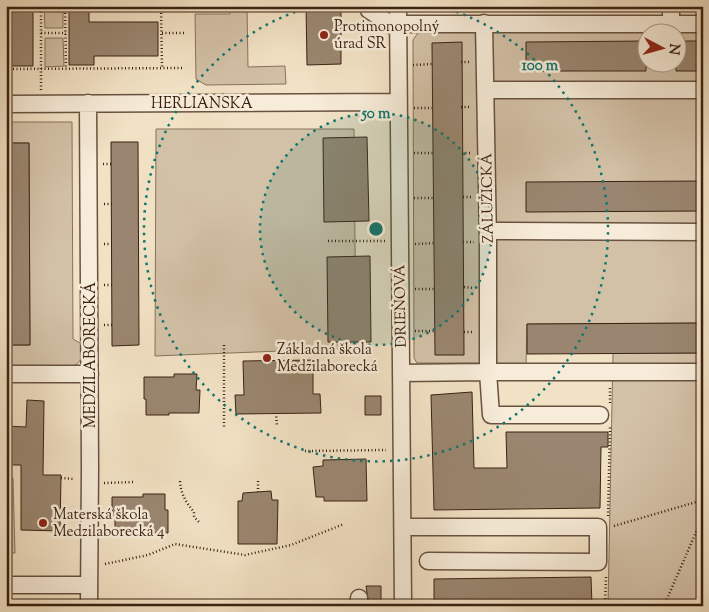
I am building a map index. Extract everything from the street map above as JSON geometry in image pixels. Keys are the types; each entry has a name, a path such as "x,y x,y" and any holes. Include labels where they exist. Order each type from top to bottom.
{"street":[{"path":"369,6 369,10 373,13 398,27 484,23 636,25"},
{"name":"DRIEŇOVÁ","path":"398,6 405,105 401,373 403,606"},
{"path":"671,6 671,22"},
{"name":"ZÁLUŽICKÁ","path":"484,23 488,231 488,372 491,415 606,414"},
{"path":"686,25 703,24"},
{"path":"486,90 703,90"},
{"name":"MEDZILABORECKÁ","path":"88,103 90,374 85,481 89,606"},
{"name":"HERLIANSKA","path":"6,104 405,105"},
{"path":"488,231 703,232"},
{"path":"401,373 701,372"},
{"path":"6,374 90,374"},
{"path":"403,527 598,527 598,562 428,561"},
{"path":"6,585 88,585"}],"path":[{"path":"41,6 41,104"},
{"path":"65,6 66,69"},
{"path":"161,6 162,68"},
{"path":"41,33 66,33"},
{"path":"162,33 184,33"},
{"path":"412,58 412,65 432,64"},
{"path":"6,69 184,68"},
{"path":"405,105 432,108"},
{"path":"412,144 412,153 433,153"},
{"path":"413,189 413,205"},
{"path":"413,198 434,198"},
{"path":"328,241 386,241"},
{"path":"413,244 434,244"},
{"path":"413,297 413,289 434,289"},
{"path":"414,337 414,331 435,331"},
{"path":"224,345 224,427"},
{"path":"608,519 606,414 610,372"},
{"path":"701,372 703,427"},
{"path":"276,413 277,426"},
{"path":"305,451 388,450"},
{"path":"61,478 85,481 134,482"},
{"path":"180,481 181,491 187,504 200,523"},
{"path":"258,481 258,492"},
{"path":"607,528 703,500"},
{"path":"664,606 703,516"},
{"path":"89,568 148,555 175,544 245,555 291,544 344,524"}],"shaded area":[{"path":"44,6 63,6 63,28 45,28"},
{"path":"231,6 247,6 248,67 285,66 286,84 206,85 196,79 195,14 230,14"},
{"path":"497,29 636,29 636,72 686,72 686,29 703,29 703,323 527,324 526,366 492,366 490,36"},
{"path":"420,30 484,30 485,363 417,363 414,358 413,40"},
{"path":"45,38 63,38 64,66 45,67"},
{"path":"6,122 72,122 73,339 85,346 80,361 61,370 6,369 6,345 30,345 29,143 6,143"},
{"path":"156,129 354,129 356,348 155,356"},
{"path":"613,353 703,353 703,593 696,606 608,606"},
{"path":"6,478 13,478 15,553 6,553"},
{"path":"363,602 363,606 82,606"}],"building":[{"path":"6,6 33,6 33,66 6,66"},
{"path":"69,6 89,6 89,22 158,22 158,56 94,56 94,65 69,65"},
{"name":"Protimonopolný úrad SR","path":"306,6 341,6 341,64 307,65"},
{"path":"636,41 636,71 526,71 526,42"},
{"path":"686,41 703,41 703,71 686,71"},
{"path":"462,42 464,355 435,355 432,43"},
{"path":"367,137 369,221 324,222 323,138"},
{"path":"111,142 138,142 139,345 112,346"},
{"path":"6,143 29,143 30,345 6,345"},
{"path":"703,181 703,211 526,212 526,182"},
{"path":"370,256 371,342 328,342 327,257"},
{"path":"703,323 703,353 527,354 527,324"},
{"path":"313,360 313,394 320,394 321,413 236,414 235,395 244,395 243,361"},
{"path":"174,374 197,374 196,390 200,390 199,413 146,415 144,377 174,377"},
{"path":"472,392 474,468 507,468 506,432 608,432 608,447 601,447 600,508 434,510 431,395"},
{"path":"365,396 381,396 381,415 365,415"},
{"path":"27,400 44,401 43,475 61,475 60,531 21,530 21,465 6,465 6,426 26,427"},
{"path":"366,459 367,501 324,501 324,497 316,497 313,467 323,466 323,460"},
{"path":"271,491 272,500 278,500 277,544 238,544 238,501 242,501 243,493"},
{"path":"143,494 165,494 165,510 168,510 168,533 137,533 137,536 115,536 115,519 112,519 112,497 143,497"},
{"path":"591,577 592,606 434,606 434,579"},
{"path":"366,586 381,586 381,606 369,606"}],"place":[{"name":"Protimonopolný úrad SR","path":"324,35"},
{"name":"Základná škola Medzilaborecká","path":"267,358"},
{"name":"Materská škola Medzilaborecká 4","path":"43,523"}]}
